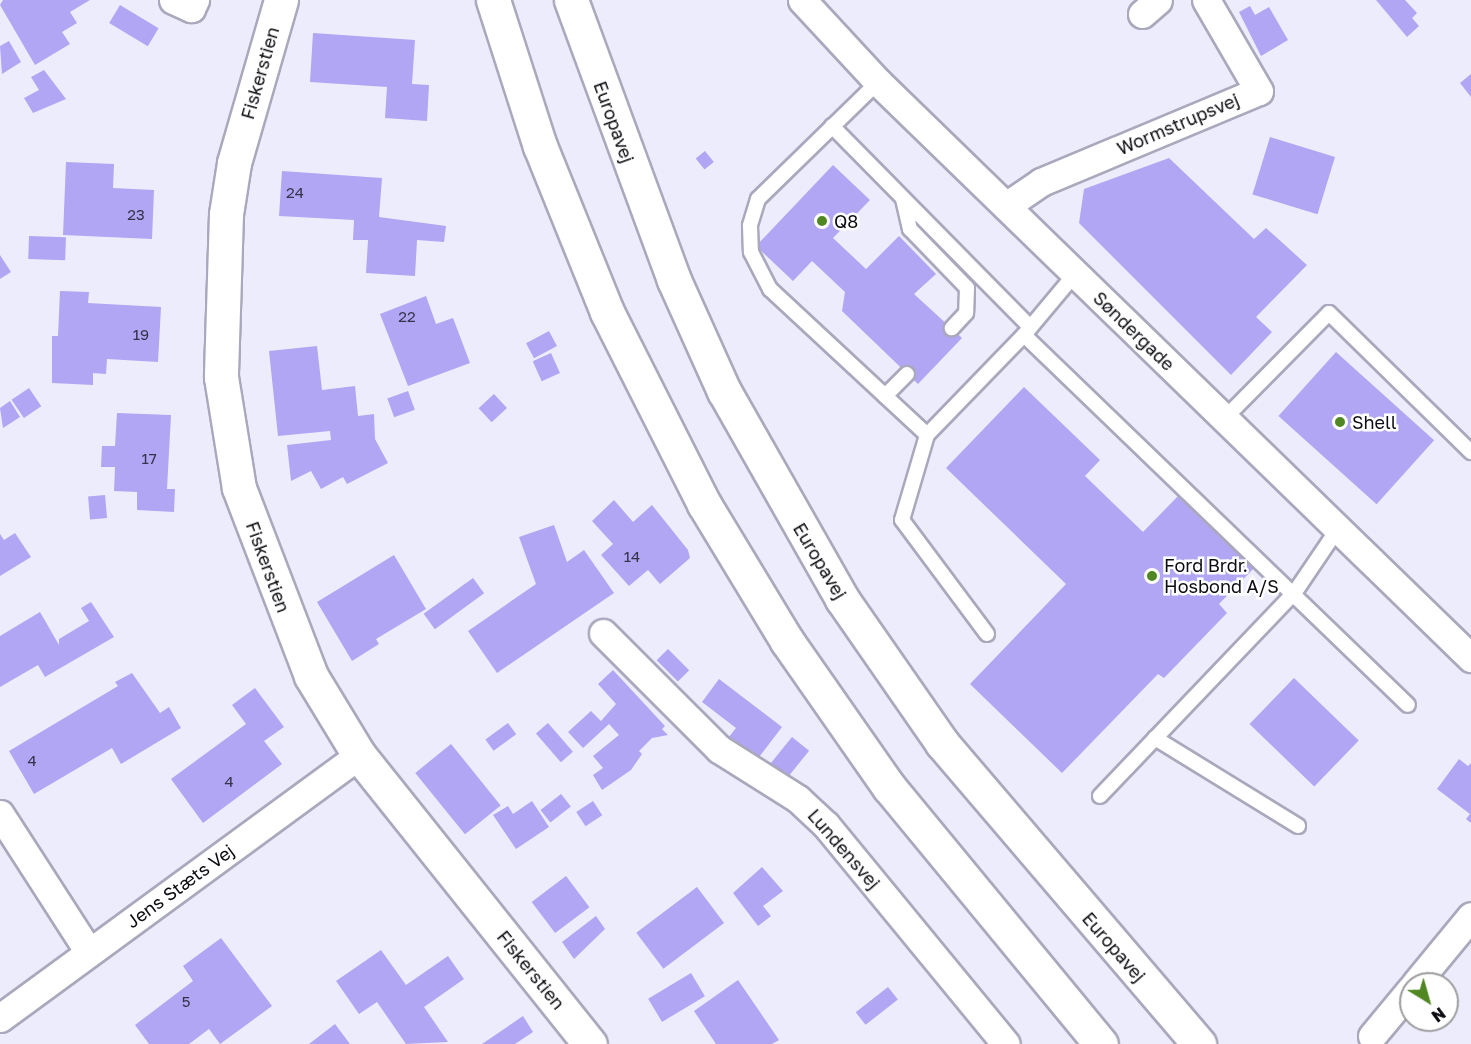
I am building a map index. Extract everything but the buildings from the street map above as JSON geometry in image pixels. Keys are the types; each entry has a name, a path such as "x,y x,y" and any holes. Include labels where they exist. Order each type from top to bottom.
{"main road":[{"name":"Fiskerstien","path":"280,0 232,173 222,269 221,377 239,488 279,601 311,676 359,755 590,1044"},
{"path":"493,0 540,146 608,312 704,504 788,641 890,787 1101,1044"},
{"name":"Europavej","path":"571,0 674,279 724,391 836,589 942,743 1199,1044"}],"street":[{"path":"173,0 191,8 195,0"},
{"name":"Søndergade","path":"802,0 878,82 1471,658"},
{"name":"Wormstrupsvej","path":"1006,206 1041,182 1258,91 1206,0"},
{"name":"Lundensvej","path":"603,633 719,749 798,799 826,825 1006,1044"},
{"name":"Jens Stæts Vej","path":"0,1018 359,755"},
{"path":"0,814 89,952"},
{"path":"1425,972 1471,916"},
{"path":"1372,1036 1399,1003"}],"lane":[{"path":"878,82 758,199 750,226 751,252 770,289 927,435"},
{"path":"832,126 1027,331 1408,705"},
{"path":"903,199 910,230 967,288 966,313 952,328"},
{"path":"987,634 902,520 927,435 1027,331 1075,274"},
{"path":"1224,419 1329,313 1471,452"},
{"path":"885,396 907,374"},
{"path":"1100,796 1295,592 1337,530"},
{"path":"1155,738 1298,826"}],"place":[{"name":"Q8","path":"822,221"},
{"name":"Shell","path":"1340,422"},
{"name":"Ford Brdr. Hosbond A/S","path":"1152,576"}]}
